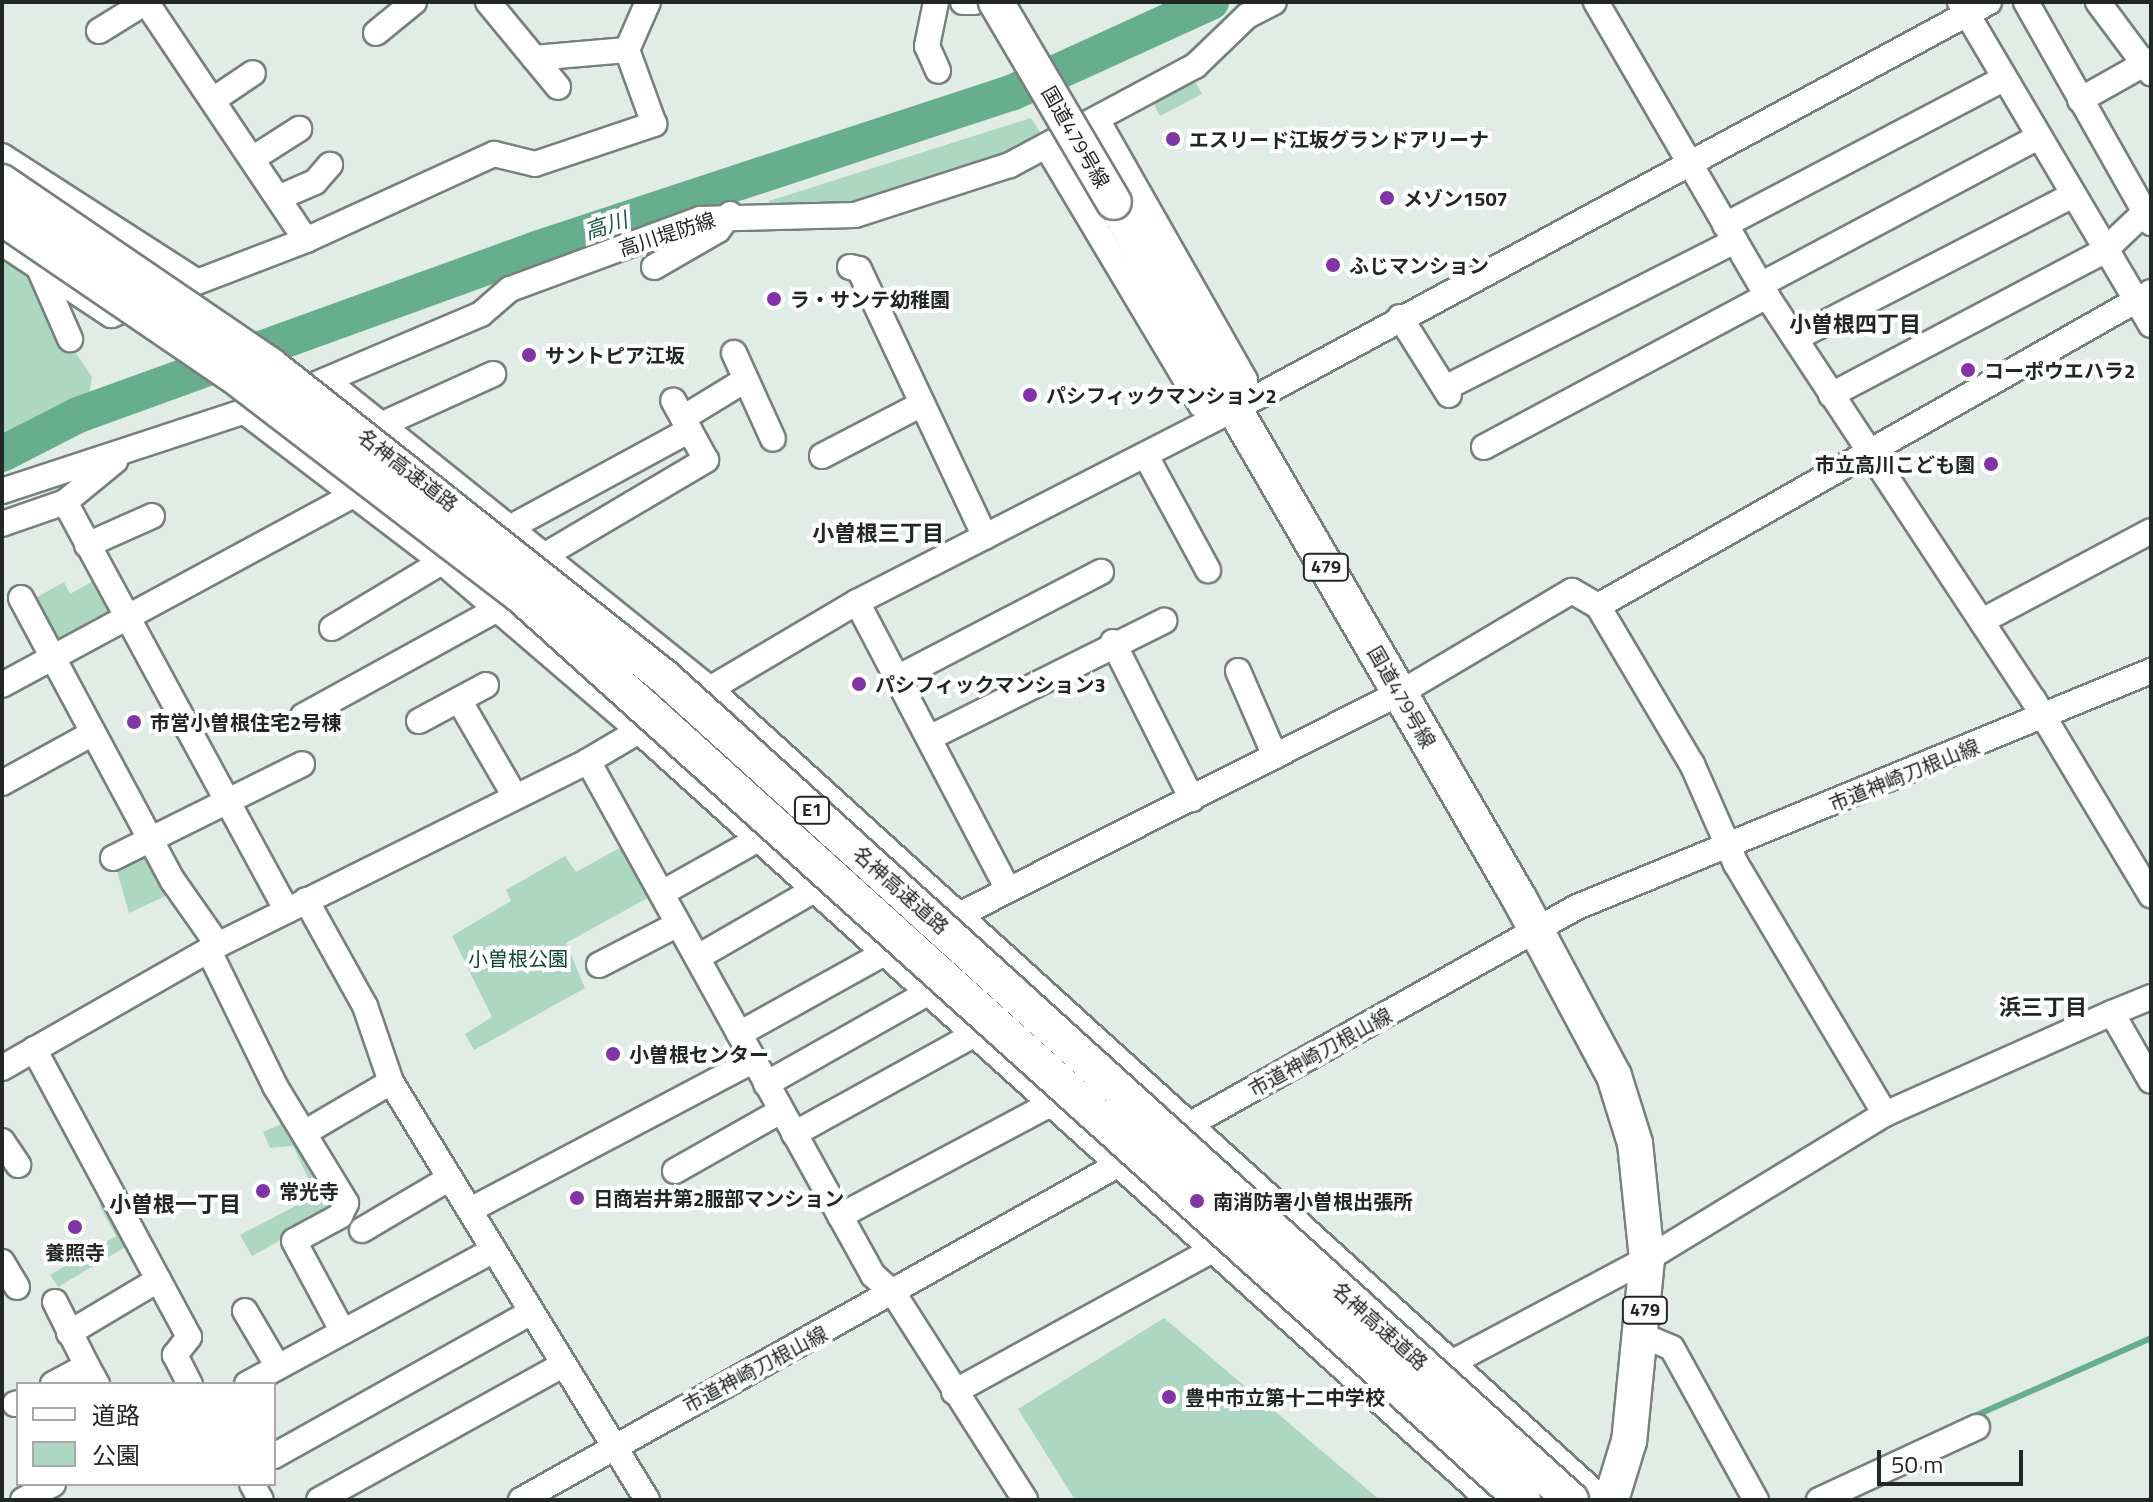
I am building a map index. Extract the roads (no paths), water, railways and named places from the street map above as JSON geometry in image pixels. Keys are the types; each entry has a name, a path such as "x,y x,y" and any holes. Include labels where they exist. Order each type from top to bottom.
{"highway":[{"name":"国道479号線","path":"996,2 1538,931 1623,1101 1641,1177 1647,1259 1644,1336 1629,1441 1611,1500"},
{"name":"名神高速道路","path":"2,182 283,375 640,656 1571,1500"},
{"name":"名神高速道路","path":"2,218 242,382 521,596 1523,1500"},
{"name":"国道479号線","path":"1629,1441 1636,1500"}],"street":[{"path":"99,31 146,2 306,240"},
{"path":"376,33 414,2"},
{"path":"488,2 558,87"},
{"path":"2,243 111,315 306,240 494,154 535,164 654,124 627,50 648,2"},
{"path":"936,2 927,46 938,71"},
{"path":"963,2 974,2"},
{"name":"高川堤防線","path":"2,491 148,441 245,412 327,381 481,314 510,289 730,214 855,215 1047,147 1099,123 1195,66 1247,16 1274,2"},
{"path":"5,1058 34,1049 296,905 588,761 640,732 708,687 857,602 1233,410 1689,162 1963,8 1989,2"},
{"path":"1831,395 2104,251 2148,217 2026,2"},
{"path":"2080,100 2149,65 2098,2"},
{"path":"1607,5 1689,162 1764,290 1831,395 1872,449 2045,718 2151,895"},
{"path":"1963,8 2104,251 2144,297 2151,325"},
{"path":"534,58 627,50"},
{"path":"213,100 253,73"},
{"path":"1400,317 1453,389 2003,79"},
{"path":"1099,123 1245,380 1233,410"},
{"path":"252,159 299,129"},
{"path":"1484,447 2037,138"},
{"path":"1047,147 1201,405 1233,410"},
{"path":"2,156 196,281"},
{"path":"278,198 315,182 330,165"},
{"path":"1796,338 2071,196"},
{"path":"654,267 718,230 730,214"},
{"path":"38,266 70,339"},
{"path":"850,267 859,269 985,537"},
{"path":"1598,606 2144,297"},
{"path":"734,353 742,382 773,439"},
{"path":"383,424 493,374"},
{"path":"327,381 513,526 708,687 958,916 1192,1123 1603,1500"},
{"path":"513,526 682,416 742,382"},
{"path":"822,456 922,404"},
{"path":"245,412 442,562 640,732 933,990 1118,1163 1489,1500"},
{"path":"547,554 706,460 682,416"},
{"path":"2,524 65,502 148,441"},
{"path":"1146,456 1208,570"},
{"path":"2,685 354,495"},
{"path":"65,502 224,797 365,1006 391,1082 647,1500"},
{"path":"87,545 152,516"},
{"path":"1982,621 2151,531"},
{"path":"332,628 442,562"},
{"path":"897,678 1101,572"},
{"path":"739,1034 887,951 1400,693 1572,591 1598,606 1692,764 1724,842 1885,1114"},
{"path":"21,598 150,838 214,948 304,1133 346,1203 340,1216 294,1241 343,1332"},
{"path":"857,602 1008,890"},
{"path":"303,716 498,609"},
{"path":"929,738 1113,642 1164,621"},
{"path":"1113,642 1192,799"},
{"path":"1238,671 1275,756"},
{"name":"市道神崎刀根山線","path":"521,1500 613,1445 894,1294 1118,1163 1538,931 1724,842 2045,718 2151,671"},
{"path":"419,721 486,685"},
{"path":"459,700 514,795"},
{"path":"2,783 93,733"},
{"path":"588,761 873,1275 894,1294 1025,1500"},
{"path":"113,858 224,797 242,797 302,764"},
{"path":"662,893 760,838"},
{"path":"698,957 816,889"},
{"path":"599,965 678,924"},
{"path":"766,1084 933,990"},
{"path":"1453,1362 1647,1259 1885,1114 2151,997"},
{"path":"2112,1013 2151,1081"},
{"path":"794,1134 977,1033"},
{"path":"34,1049 189,1337 175,1355 189,1382"},
{"path":"470,1210 753,1061"},
{"path":"304,1133 391,1082"},
{"path":"840,1216 1054,1102"},
{"path":"675,1171 781,1111"},
{"path":"2,1141 18,1165"},
{"path":"362,1230 450,1178"},
{"path":"954,1392 1214,1249"},
{"path":"251,1382 494,1250"},
{"path":"2,1262 17,1287"},
{"path":"69,1333 158,1280"},
{"path":"55,1302 92,1375 62,1382"},
{"path":"245,1311 278,1367"},
{"path":"276,1455 532,1312"},
{"path":"1644,1336 1672,1348 1756,1500"},
{"path":"319,1500 564,1364"},
{"path":"1819,1500 1977,1427"},
{"path":"23,1500 49,1486"}],"waterway":[{"name":"高川","path":"2,454 78,415 539,248 1011,93 1211,2"},
{"path":"1970,1418 2151,1338"}],"place":[{"name":"エスリード江坂グランドアリーナ","path":"1173,139"},
{"name":"メゾン1507","path":"1387,198"},
{"name":"ふじマンション","path":"1333,265"},
{"name":"ラ・サンテ幼稚園","path":"774,299"},
{"name":"サントピア江坂","path":"529,355"},
{"name":"コーポウエハラ2","path":"1968,370"},
{"name":"パシフィックマンション2","path":"1030,395"},
{"name":"市立高川こども園","path":"1991,464"},
{"name":"パシフィックマンション3","path":"859,684"},
{"name":"市営小曽根住宅2号棟","path":"134,722"},
{"name":"小曽根センター","path":"613,1054"},
{"name":"常光寺","path":"263,1191"},
{"name":"日商岩井第2服部マンション","path":"577,1198"},
{"name":"南消防署小曽根出張所","path":"1197,1201"},
{"name":"養照寺","path":"75,1227"},
{"name":"豊中市立第十二中学校","path":"1169,1397"}],"district":[{"name":"小曽根四丁目","path":"1855,325"},
{"name":"小曽根三丁目","path":"878,534"},
{"name":"浜三丁目","path":"2043,1008"},
{"name":"小曽根一丁目","path":"175,1205"}],"park label":[{"name":"小曽根公園","path":"518,958"}]}
